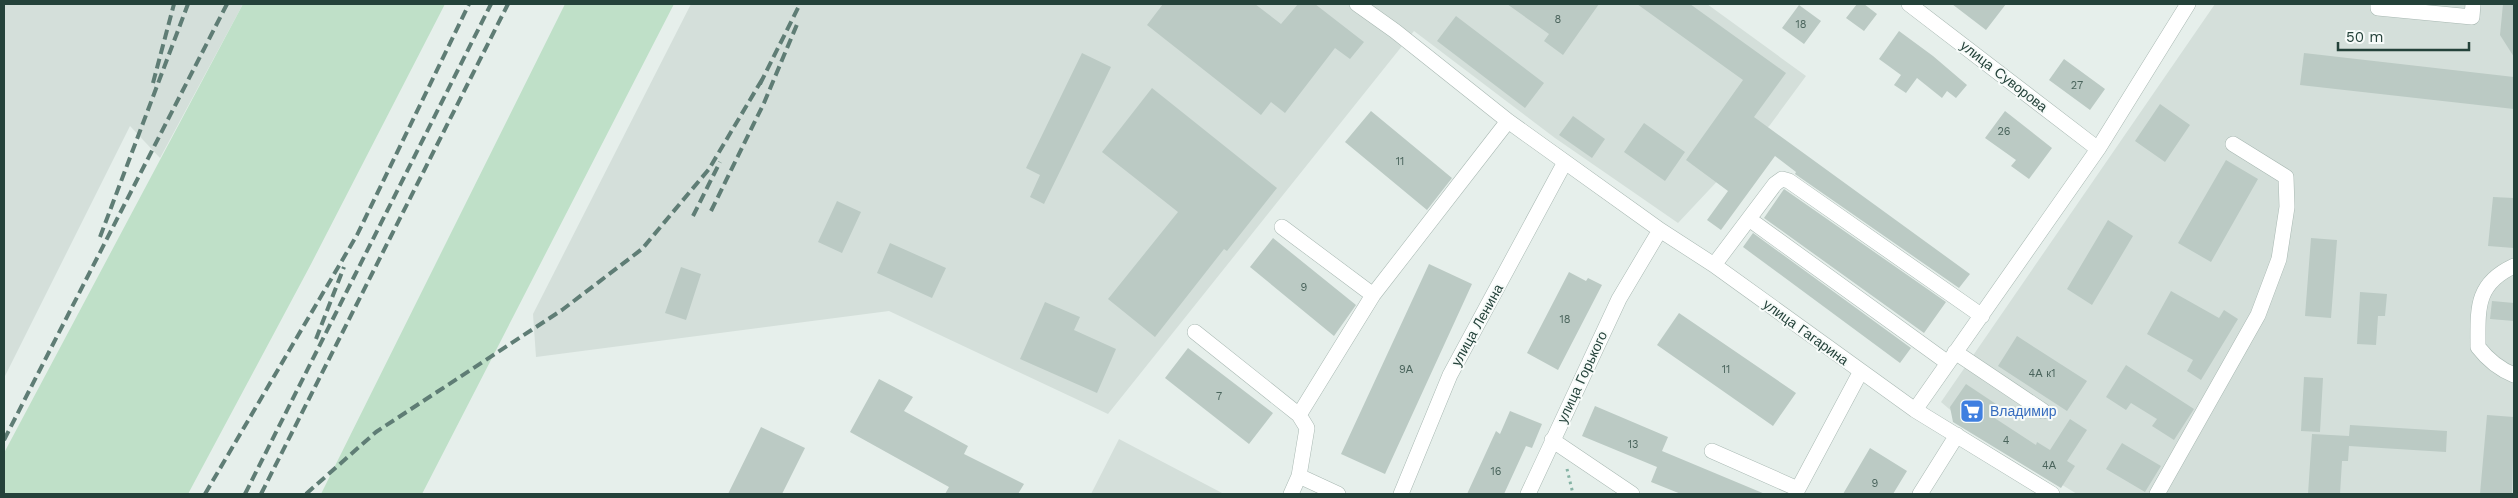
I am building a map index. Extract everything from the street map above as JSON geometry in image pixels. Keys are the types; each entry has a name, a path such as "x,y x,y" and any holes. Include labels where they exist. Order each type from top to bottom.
{"street":[{"name":"улица Гагарина","path":"1357,4 1395,31 1508,121 1660,230 1714,265 1915,410 2052,494"},
{"name":"улица Суворова","path":"1909,4 2098,149"},
{"path":"1915,410 2098,149 2188,4"},
{"path":"2378,4 2378,8 2472,17 2474,4"},
{"path":"1299,415 1373,295 1508,121"},
{"path":"2157,494 2258,315 2279,259 2287,207 2286,177 2233,144"},
{"name":"улица Ленина","path":"1401,494 1450,375 1565,162"},
{"path":"1714,265 1775,184 1782,179 1789,180 1982,316"},
{"path":"1749,219 1952,357 2043,411"},
{"path":"1282,227 1373,295"},
{"name":"улица Горького","path":"1632,494 1552,440 1619,299 1660,230"},
{"path":"2514,266 2497,275 2486,286 2480,298 2478,347 2501,370 2514,375"},
{"path":"1195,332 1299,415 1307,428 1299,476 1290,494"},
{"path":"1712,451 1798,490 1861,371"},
{"path":"1920,494 1956,435"},
{"path":"1528,494 1552,440"},
{"path":"1299,476 1338,494"}],"path":[{"path":"1573,494 1567,469 1575,455"}],"shaded area":[{"path":"4,4 243,4 160,158 130,126 4,378"},
{"path":"691,4 1707,4 1806,76 1770,125 1678,223 1555,138 1414,31 1108,414 889,311 536,357 533,314"},
{"path":"2215,4 2514,4 2514,494 2077,494 1976,432 1941,402"},
{"path":"1119,439 1224,494 1091,494"}],"green space":[{"path":"243,4 445,4 310,266 188,494 4,494 4,453"},
{"path":"565,4 674,4 422,494 321,494"}],"building":[{"path":"1163,4 1255,4 1281,24 1298,4 1315,4 1364,42 1350,59 1335,48 1285,113 1271,102 1261,115 1147,25"},
{"path":"1507,4 1599,4 1563,55 1544,41 1549,34"},
{"path":"1637,4 1690,4 1786,73 1754,117 1970,274 1959,288 1795,174 1796,172 1775,156 1721,230 1707,220 1728,191 1686,160 1743,80"},
{"path":"1857,4 1864,4 1877,14 1864,31 1846,18"},
{"path":"1952,4 2006,4 1986,30"},
{"path":"2503,4 2514,4 2514,57 2500,35"},
{"path":"1799,5 1821,21 1804,44 1782,28"},
{"path":"1456,16 1544,83 1525,108 1437,41"},
{"path":"1899,31 1933,56 1967,85 1956,98 1947,91 1942,98 1917,78 1906,93 1894,85 1901,75 1879,59"},
{"path":"1082,53 1111,67 1044,204 1030,197 1040,175 1026,168"},
{"path":"2304,53 2514,77 2514,109 2300,85"},
{"path":"2064,59 2105,89 2090,110 2049,80"},
{"path":"1152,88 1277,188 1227,251 1224,249 1155,337 1108,299 1178,212 1102,152"},
{"path":"2160,104 2190,125 2165,162 2135,141"},
{"path":"1371,111 1452,178 1427,210 1345,142"},
{"path":"2005,111 2052,148 2029,179 2011,166 2016,160 1985,138"},
{"path":"1573,116 1605,139 1592,158 1559,135"},
{"path":"1644,123 1685,152 1665,181 1624,152"},
{"path":"2226,160 2258,179 2211,262 2178,243"},
{"path":"1784,189 1946,302 1924,333 1764,218"},
{"path":"2493,197 2514,198 2514,248 2488,246"},
{"path":"837,201 861,212 842,253 818,242"},
{"path":"2108,220 2133,236 2092,305 2067,289"},
{"path":"1753,233 1911,348 1900,363 1743,247"},
{"path":"1273,238 1356,305 1334,336 1250,267"},
{"path":"2311,238 2337,240 2331,318 2305,316"},
{"path":"890,243 946,268 932,298 877,273"},
{"path":"1429,264 1472,284 1385,474 1341,454"},
{"path":"681,267 701,274 686,320 665,313"},
{"path":"1569,272 1586,281 1588,278 1602,285 1558,370 1527,353"},
{"path":"2171,291 2219,318 2224,310 2238,319 2201,380 2187,371 2193,360 2147,334"},
{"path":"2360,292 2387,294 2385,316 2378,316 2376,345 2357,344"},
{"path":"2492,301 2514,303 2514,321 2490,319"},
{"path":"1045,302 1080,317 1074,330 1116,349 1097,393 1020,359"},
{"path":"1679,313 1796,393 1773,426 1657,345"},
{"path":"2017,336 2087,381 2067,411 1998,366"},
{"path":"1188,348 1273,413 1249,444 1165,378"},
{"path":"2126,365 2194,409 2174,440 2152,426 2157,419 2131,403 2126,410 2106,397"},
{"path":"2304,377 2323,378 2320,432 2301,431"},
{"path":"879,379 913,397 904,411 968,446 964,454 1024,484 1018,494 945,494 949,487 850,432"},
{"path":"1966,384 1996,404 1990,415 2036,445 2037,442 2050,450 2070,419 2087,430 2067,461 2075,466 2061,488 1953,422 1950,407"},
{"path":"1595,406 1668,437 1662,451 1765,494 1681,494 1651,482 1657,467 1582,436"},
{"path":"1510,411 1542,424 1532,448 1526,446 1504,494 1467,494 1496,431 1500,434"},
{"path":"2487,415 2514,417 2512,494 2480,494"},
{"path":"2350,425 2447,431 2446,452 2349,446 2348,461 2342,461 2340,494 2308,494 2312,434 2349,436"},
{"path":"761,427 805,448 782,494 728,494"},
{"path":"2122,443 2161,466 2145,492 2106,469"},
{"path":"1870,448 1907,471 1893,494 1843,494"}],"railway":[{"path":"153,83 174,4"},
{"path":"100,237 188,4"},
{"path":"4,440 227,4"},
{"path":"205,494 357,235 469,4"},
{"path":"245,494 491,4"},
{"path":"261,494 508,4"},
{"path":"760,84 800,4"},
{"path":"711,211 764,103 798,22"},
{"path":"306,494 376,432 562,310 642,249 709,169 763,78"},
{"path":"693,216 720,162"},
{"path":"316,339 344,267"}],"place":[{"name":"Владимир","path":"1972,411"}]}
